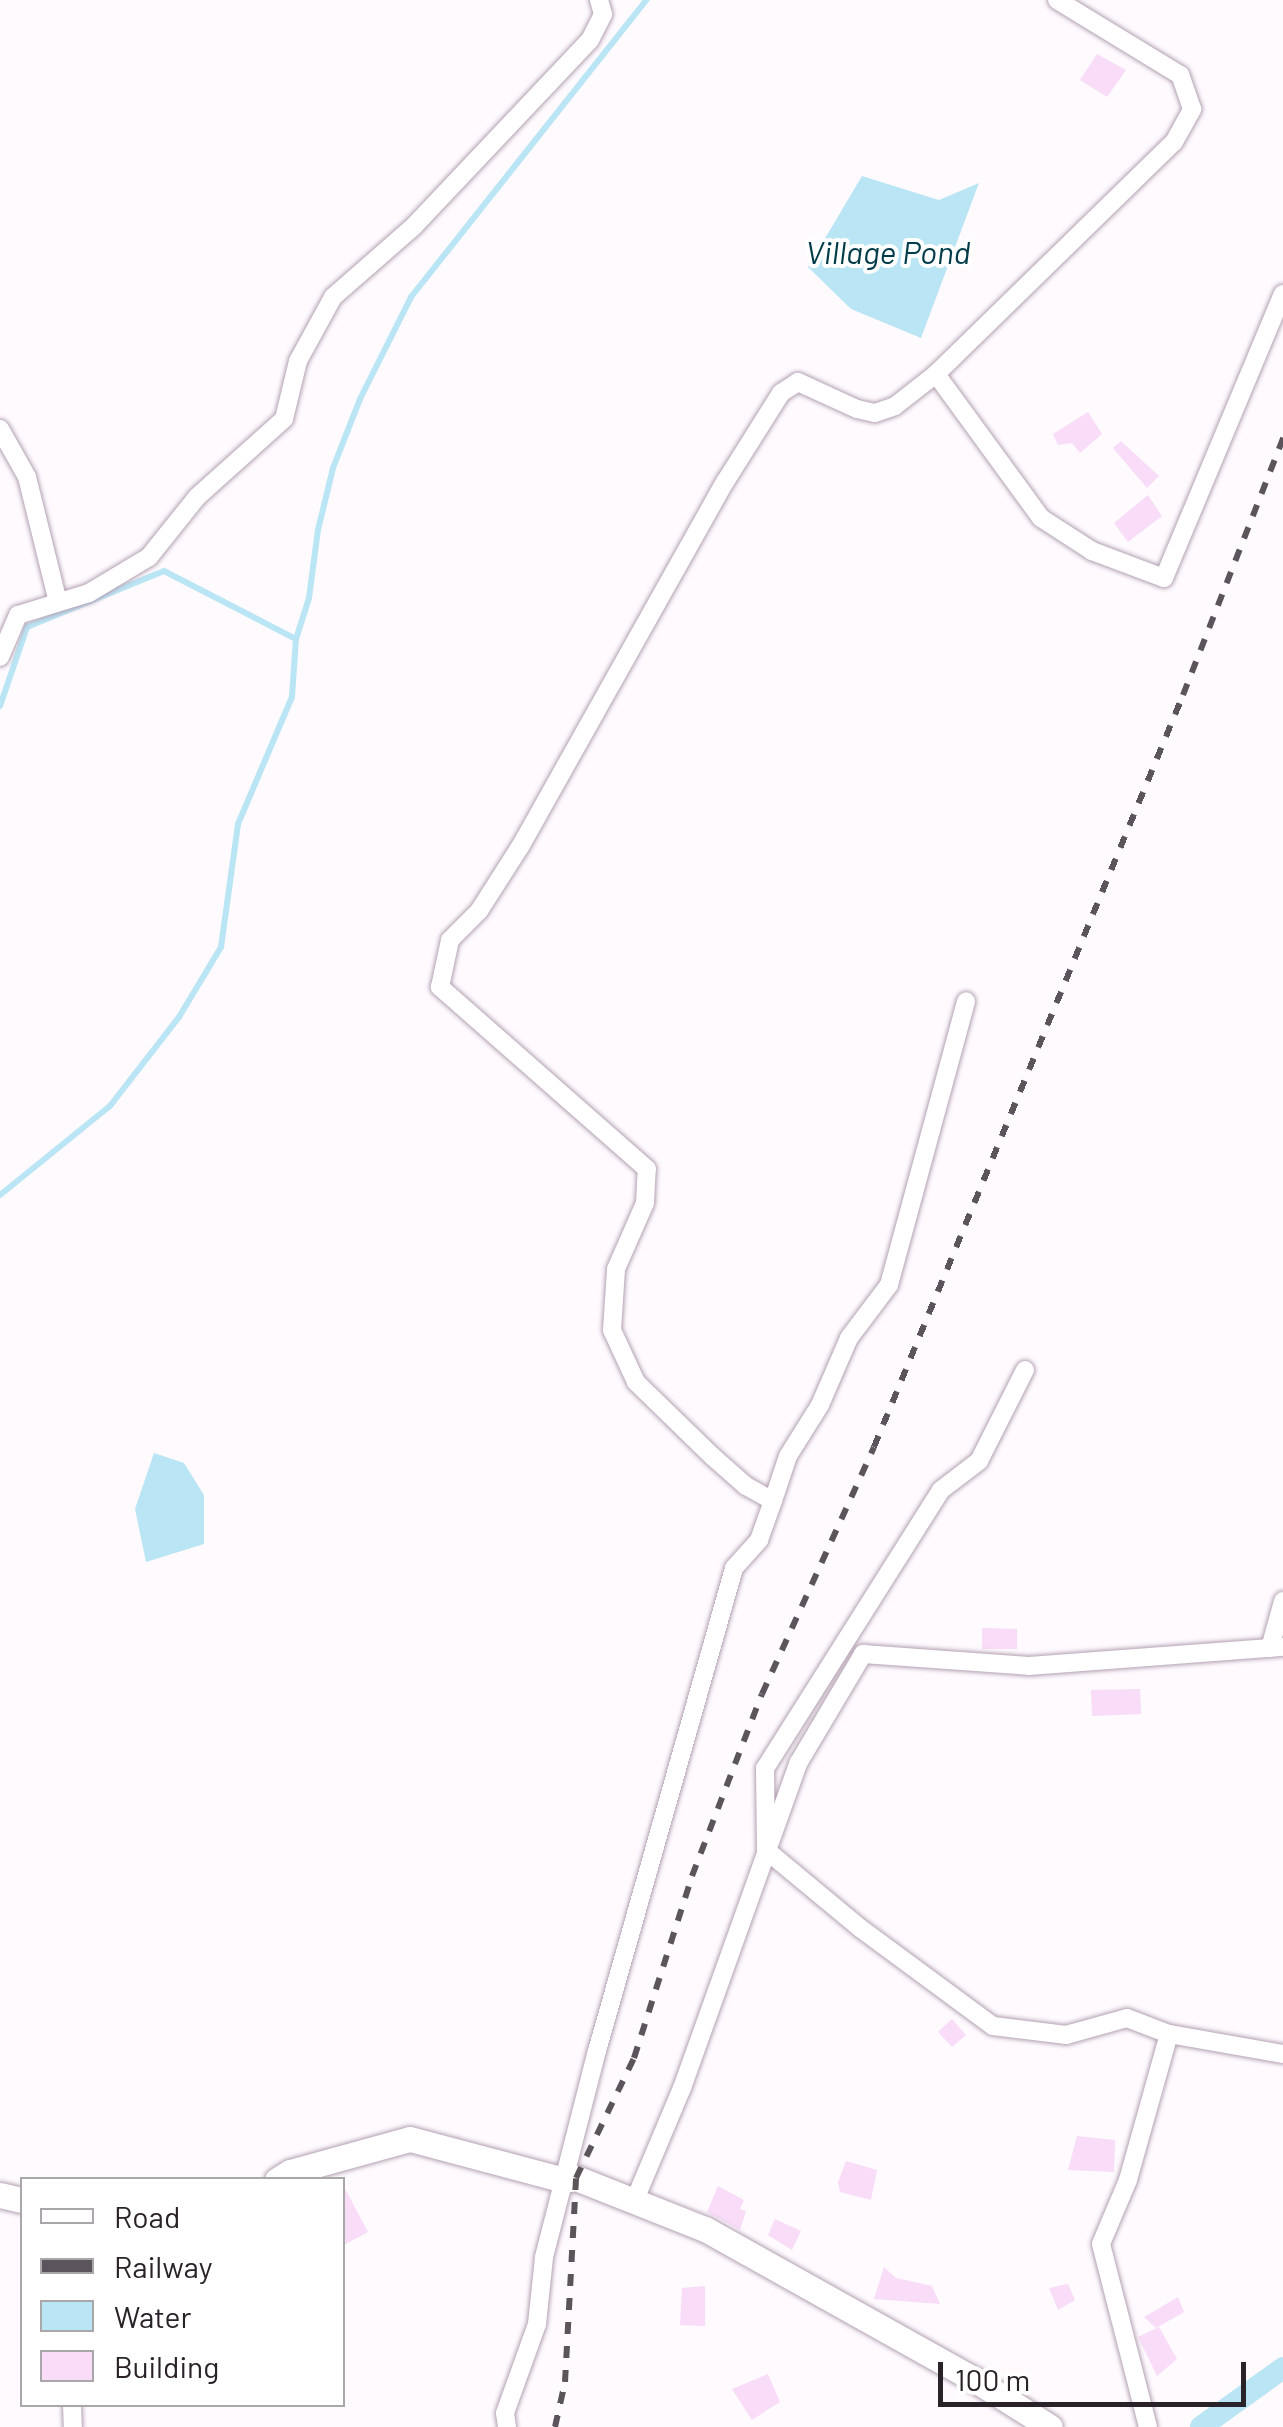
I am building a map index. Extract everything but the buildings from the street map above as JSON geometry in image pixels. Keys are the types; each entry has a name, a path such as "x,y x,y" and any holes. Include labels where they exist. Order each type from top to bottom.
{"main road":[{"path":"282,2177 410,2139 564,2180 576,2178 705,2228 1050,2427"}],"street":[{"path":"0,657 18,615 89,593 148,557 197,497 284,419 298,361 332,297 414,226 590,40 603,14 599,0"},
{"path":"773,1501 746,1486 661,1409 636,1382 612,1330 616,1269 645,1203 648,1169 440,987 450,940 479,911 520,848 725,482 781,393 798,382 875,413 895,406 936,374 1174,142 1192,108 1180,75 1057,0"},
{"path":"936,374 1041,518 1092,551 1164,578 1283,294"},
{"path":"0,428 27,477 58,602"},
{"path":"507,2427 505,2413 538,2324 544,2257 564,2180 734,1568 759,1540 788,1456 820,1405 848,1338 889,1285 966,1001"},
{"path":"1025,1370 979,1461 940,1490 765,1768 766,1850 860,1928 993,2026 1066,2035 1127,2018 1169,2034 1283,2054"},
{"path":"634,2202 682,2088 798,1762 863,1654 1030,1666 1276,1648 1283,1601"},
{"path":"1148,2427 1100,2244 1128,2180 1169,2034"}],"water":[{"name":"Village Pond","path":"862,176 939,200 979,183 921,338 851,309 808,267"},
{"path":"154,1453 184,1463 204,1495 204,1544 146,1562 135,1509"}],"waterway":[{"path":"0,1195 110,1106 179,1017 221,947 238,824 292,697 296,639 309,598 318,530 333,468 360,399 411,297 646,0"},
{"path":"0,706 27,627 164,571 296,639"},
{"path":"1201,2427 1283,2368"}],"railway":[{"path":"555,2427 565,2382 576,2178 634,2058 692,1876 762,1694 874,1447 1183,695 1283,438"}]}
